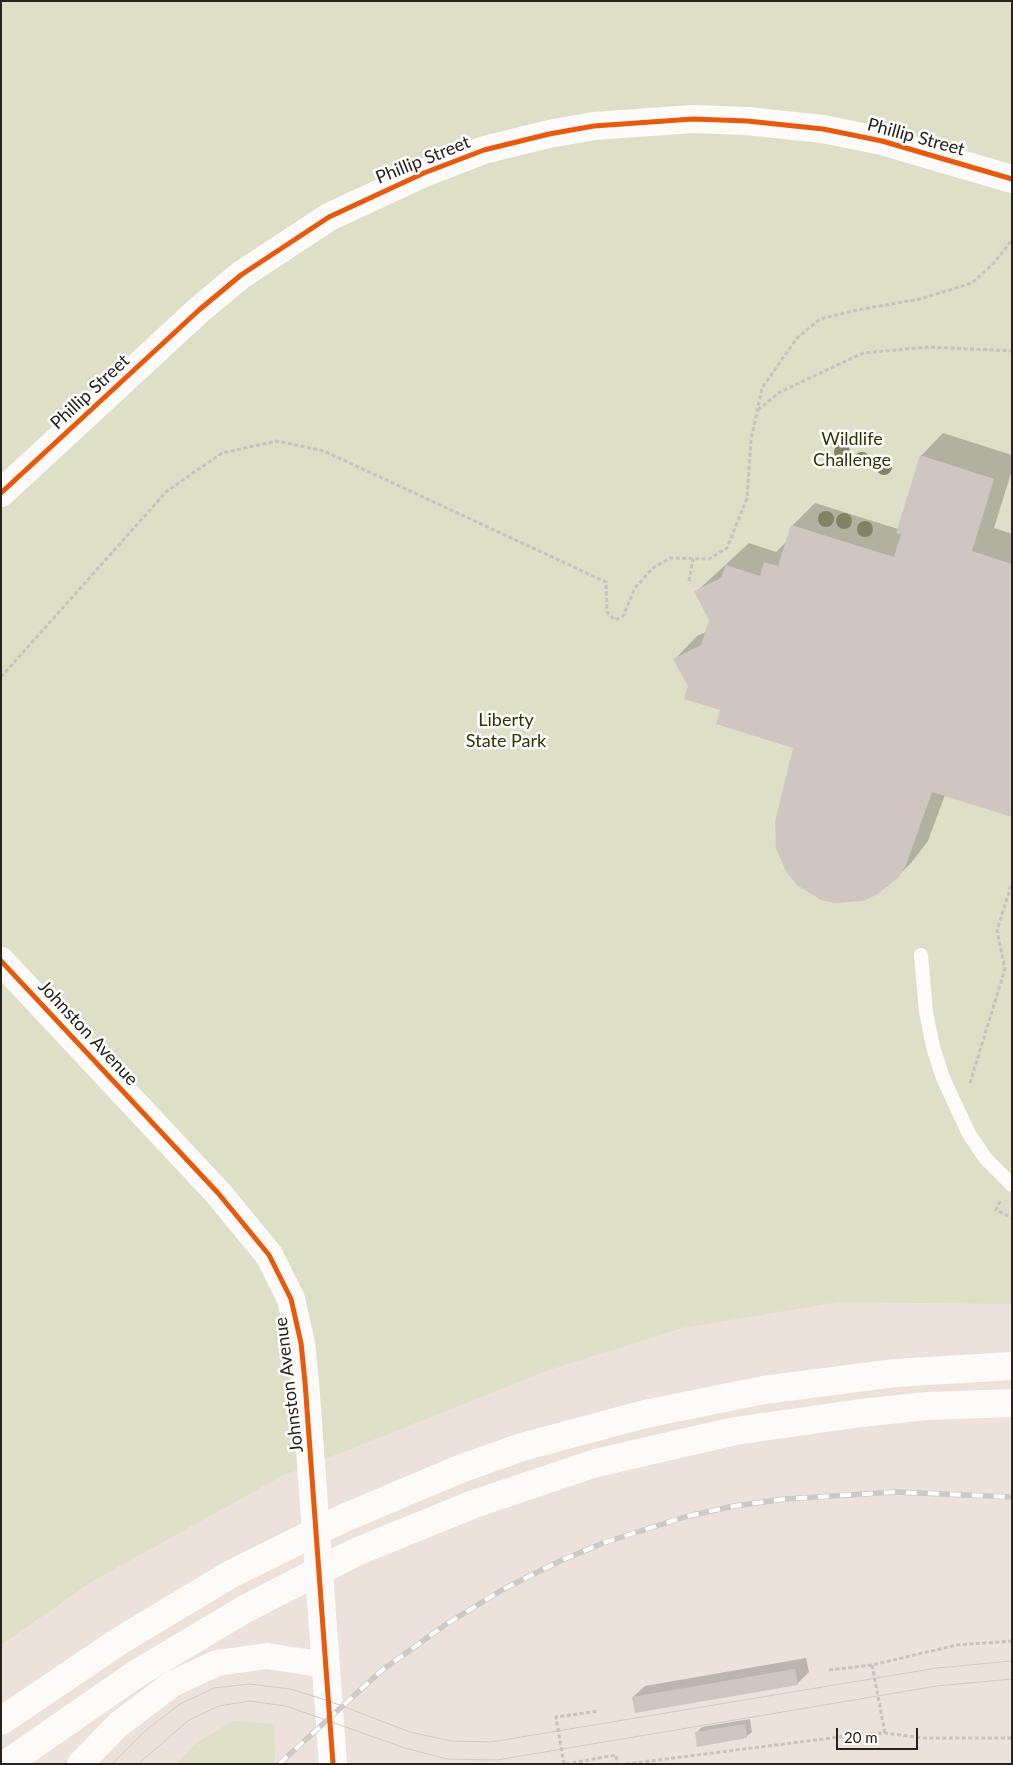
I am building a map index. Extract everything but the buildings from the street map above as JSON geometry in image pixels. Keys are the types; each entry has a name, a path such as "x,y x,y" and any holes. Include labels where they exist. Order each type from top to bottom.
{"main road":[{"name":"Phillip Street","path":"1,493 199,310 256,265 329,217 371,196 484,150 550,134 594,126 693,119 738,121 823,129 882,141 1012,178"},
{"name":"Johnston Avenue","path":"1,961 218,1193 269,1255 282,1277 291,1299 302,1353 333,1764"},
{"path":"1,1722 129,1635 262,1558 403,1492 522,1447 646,1414 764,1390 894,1373 1012,1366"},
{"path":"6,1764 136,1674 245,1609 356,1552 474,1504 596,1463 735,1432 861,1413 927,1406 1012,1403"}],"street":[{"path":"80,1764 120,1724 172,1684 217,1663 266,1656 326,1665"}],"lane":[{"path":"921,955 926,1012 933,1047 943,1078 969,1134 986,1159 1012,1185"}],"path":[{"path":"1,678 167,491 222,453 277,441 324,451 606,582 607,612 615,620 623,616 635,588 653,568 670,558 709,559 727,548 747,498 752,440 762,388 797,338 820,319 920,299 972,283 994,264 1012,240"},
{"path":"757,410 780,392 862,353 928,347 1012,351"},
{"path":"688,581 693,559"},
{"path":"969,1086 1005,969 997,930 1012,883"},
{"path":"1003,1196 996,1210 1012,1218"},
{"path":"828,1670 872,1665 957,1645 1012,1641"},
{"path":"872,1665 885,1733"},
{"path":"599,1711 556,1718 565,1764 616,1755 617,1764"},
{"path":"626,1764 847,1736 885,1733 923,1738 1012,1738"}],"green space":[{"name":"Liberty State Park","path":"1,1 1012,1 1012,1304 839,1302 682,1328 546,1371 280,1477 91,1582 1,1645"},
{"path":"233,1721 274,1724 275,1764 176,1764 197,1742"}],"tram line":[{"path":"112,1764 145,1731 180,1704 214,1688 250,1684 290,1689 329,1701 410,1732 451,1741 491,1742 937,1668 1012,1661"},
{"path":"138,1764 189,1720 219,1706 250,1701 286,1706 405,1748 447,1759 497,1760 937,1686 1012,1679"}],"railway":[{"path":"279,1764 381,1671 445,1625 502,1590 560,1561 603,1543 688,1516 734,1506 785,1499 896,1492 1012,1497"}],"cycle path":[{"path":"1,493 199,310 241,275 329,217 424,173 484,150 549,134 594,126 693,119 747,121 823,129 882,141 1012,179"},
{"path":"1,961 218,1193 269,1255 291,1299 301,1343 305,1382 333,1764"}],"park label":[{"name":"Wildlife Challenge","path":"852,449"}]}
